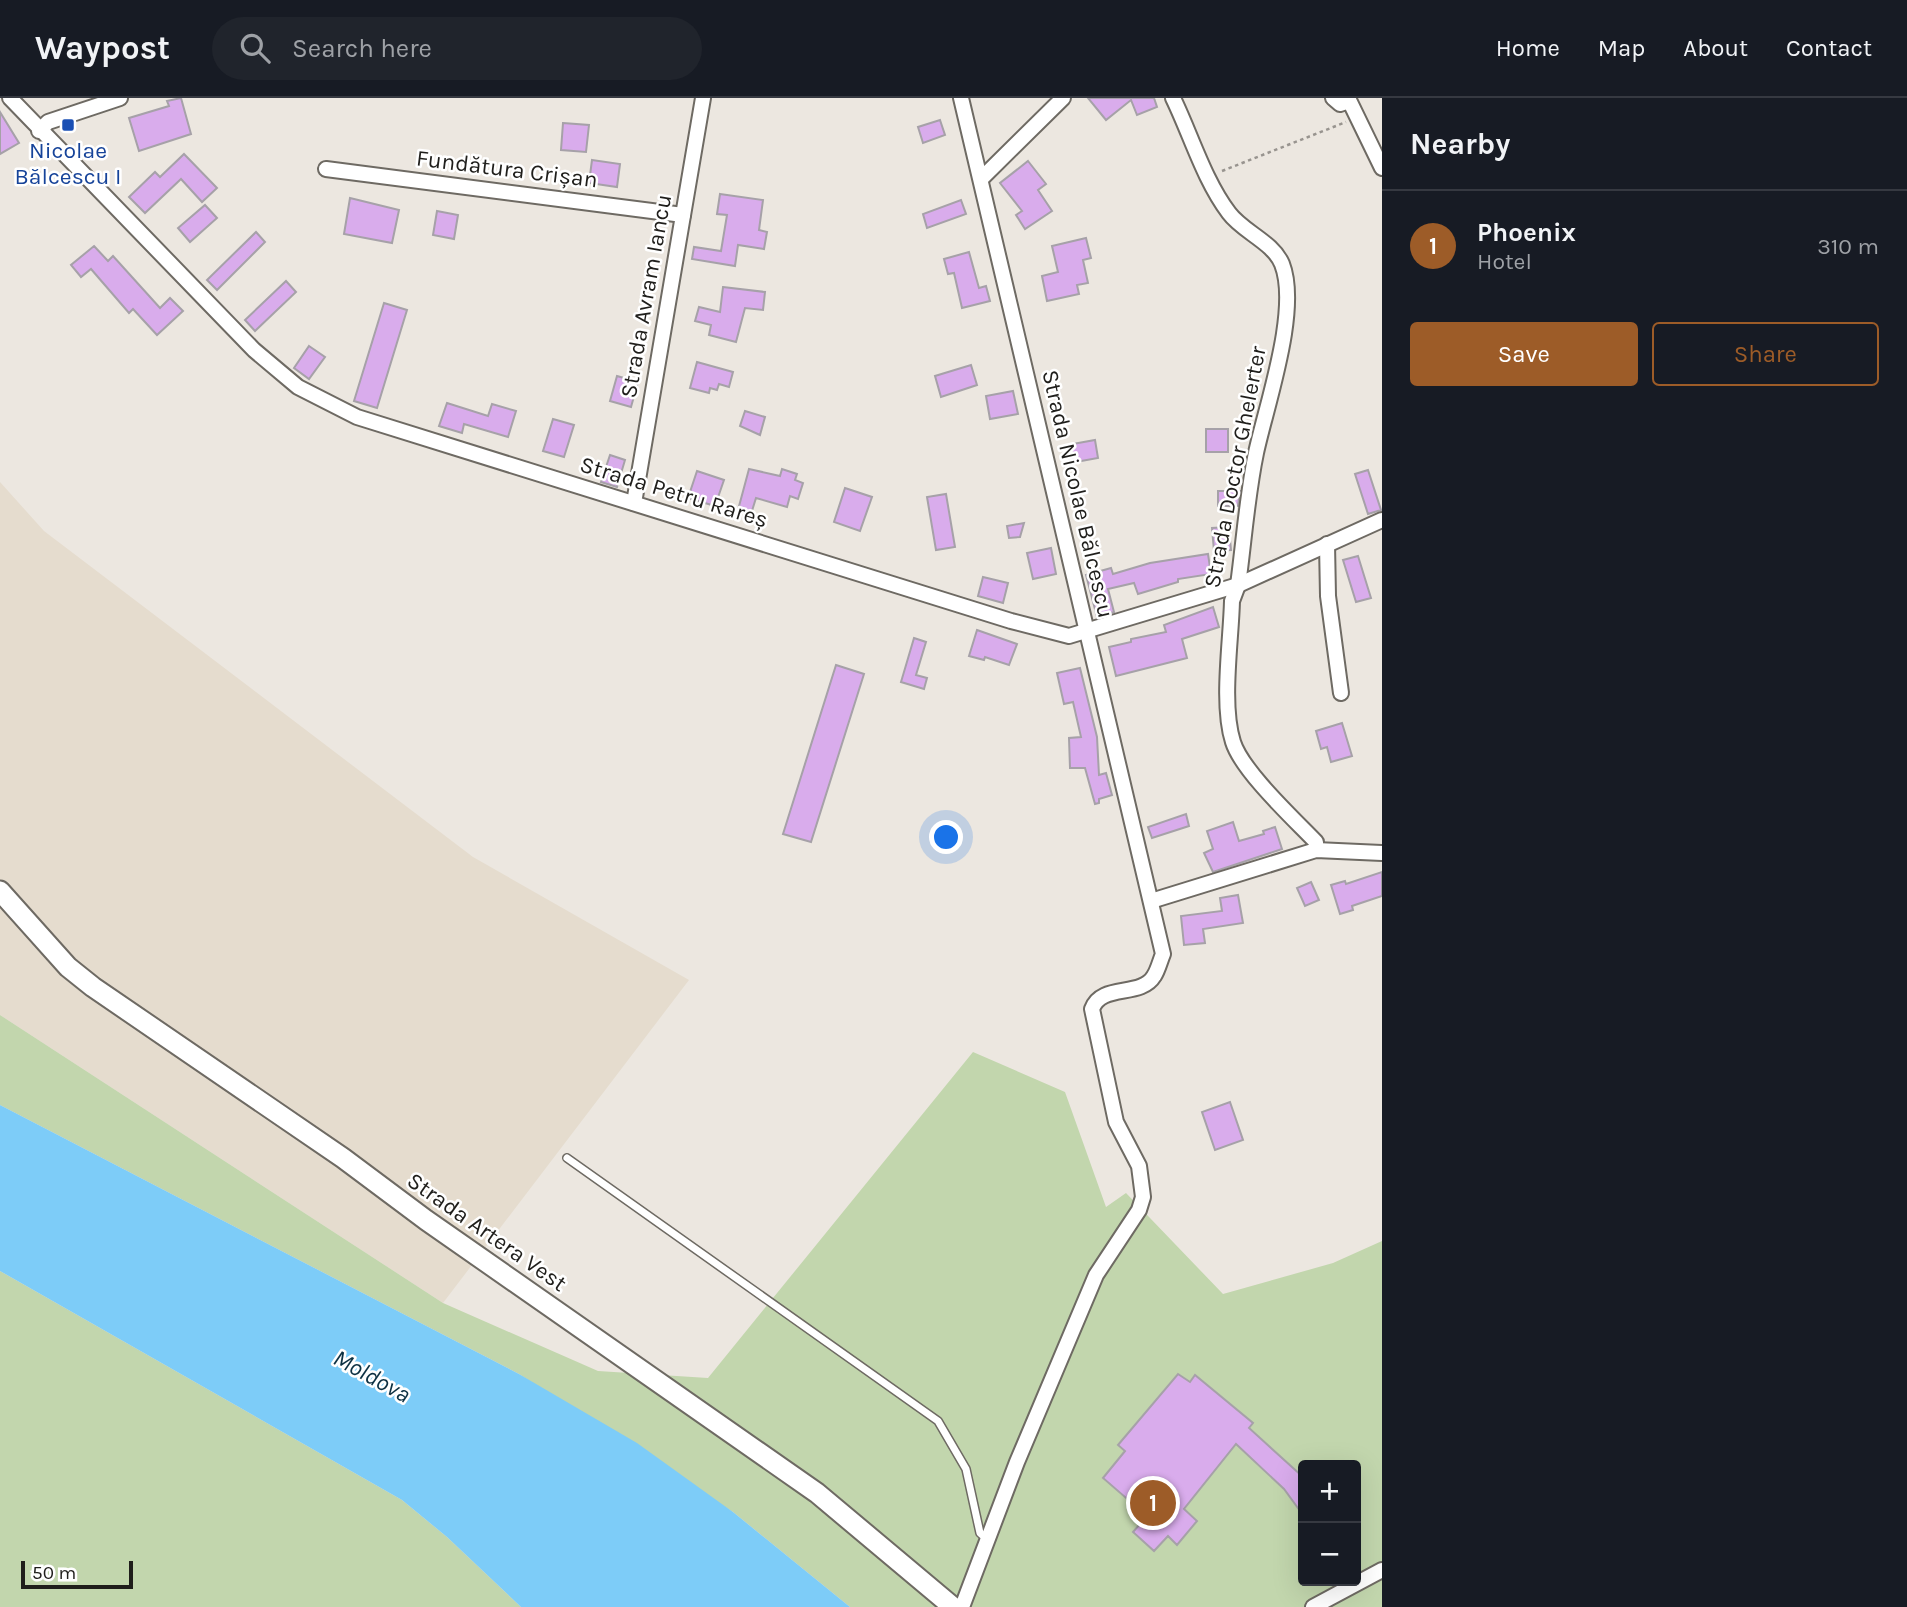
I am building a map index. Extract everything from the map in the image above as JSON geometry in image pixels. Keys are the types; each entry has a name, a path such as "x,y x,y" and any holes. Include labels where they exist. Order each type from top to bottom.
{"main road":[{"name":"Strada Artera Vest","path":"0,891 68,967 93,987 343,1158 426,1220 817,1493 953,1607"}],"street":[{"path":"10,98 39,131 48,122 120,98"},
{"name":"Strada Avram Iancu","path":"634,503 703,98"},
{"name":"Strada Nicolae Bălcescu","path":"961,98 1163,954 1153,978 1138,987 1101,996 1095,1000 1092,1009 1116,1122 1139,1166 1143,1197 1139,1210 1096,1275 986,1539"},
{"path":"982,178 1063,98"},
{"name":"Strada Doctor Ghelerter","path":"1173,98 1231,216 1269,248 1282,264 1285,286 1281,358 1256,454 1238,585 1232,601 1229,706 1233,743 1252,773 1316,842 1317,850"},
{"path":"1333,98 1340,104 1348,99 1382,167"},
{"name":"Strada Petru Rareș","path":"39,131 254,350 298,387 357,416 1011,621 1069,636 1238,585 1382,520"},
{"name":"Fundătura Crișan","path":"326,169 683,215"},
{"path":"1327,544 1328,596 1341,693"},
{"path":"1151,901 1317,850 1382,853"},
{"path":"962,1607 986,1539"},
{"path":"1313,1607 1382,1570"}],"lane":[{"path":"567,1158 939,1421 966,1469 980,1533 986,1539"}],"path":[{"path":"1209,176 1356,118"}],"shaded area":[{"path":"0,482 44,531 473,857 689,980 443,1303 0,1015"}],"green space":[{"path":"0,1015 443,1303 598,1371 708,1378 973,1052 1065,1092 1106,1207 1126,1193 1223,1294 1333,1263 1382,1241 1382,1607 850,1607 733,1512 519,1374 0,1105"},
{"path":"0,1271 402,1500 447,1537 521,1607 0,1607"}],"water":[{"name":"Moldova","path":"0,1105 519,1374 637,1443 733,1512 850,1607 521,1607 447,1537 402,1500 0,1271"}],"building":[{"path":"181,98 191,134 139,151 129,118 169,106 167,101"},
{"path":"1088,98 1154,98 1157,107 1137,115 1131,100 1106,120"},
{"path":"0,112 19,143 0,154"},
{"path":"940,120 945,135 923,143 918,127"},
{"path":"563,123 589,125 586,152 561,150"},
{"path":"184,154 217,188 202,202 181,179 145,213 129,197 155,172 160,177"},
{"path":"592,160 620,164 617,187 589,183"},
{"path":"1028,161 1046,184 1038,190 1052,211 1025,229 1016,215 1022,211 1000,183"},
{"path":"720,194 763,200 759,230 767,232 764,249 738,245 735,266 692,259 694,247 721,251 727,215 717,214"},
{"path":"350,198 399,210 392,243 344,234"},
{"path":"961,200 966,214 927,228 923,214"},
{"path":"205,205 217,218 190,242 178,228"},
{"path":"437,211 458,215 454,239 433,235"},
{"path":"256,232 265,242 217,290 207,280"},
{"path":"1086,238 1091,258 1083,260 1088,283 1077,285 1079,294 1047,301 1042,276 1058,272 1052,246"},
{"path":"94,246 108,261 113,256 160,308 170,298 183,311 157,335 133,309 129,313 91,269 81,277 71,265"},
{"path":"969,252 979,288 986,286 990,301 962,308 954,273 948,274 944,259"},
{"path":"286,281 296,292 255,331 245,320"},
{"path":"723,287 765,292 763,310 745,308 736,342 709,335 711,325 695,321 699,307 720,312"},
{"path":"384,303 407,310 377,408 354,401"},
{"path":"309,346 325,357 309,379 294,368"},
{"path":"697,362 733,372 729,387 719,384 717,390 710,388 709,393 690,388"},
{"path":"971,365 977,385 941,397 935,376"},
{"path":"617,376 638,382 631,407 610,401"},
{"path":"1013,391 1018,414 990,419 986,396"},
{"path":"447,403 488,416 492,404 516,411 508,437 464,424 462,433 439,426"},
{"path":"745,411 765,417 760,435 740,426"},
{"path":"553,419 574,425 564,457 543,451"},
{"path":"1206,429 1228,429 1228,452 1206,452"},
{"path":"1095,440 1098,458 1070,463 1067,445"},
{"path":"610,455 625,460 617,487 601,482"},
{"path":"749,469 780,476 782,469 797,474 795,480 803,483 798,499 790,496 787,507 756,498 751,514 738,510"},
{"path":"1368,470 1381,510 1368,514 1355,474"},
{"path":"697,471 724,480 715,506 688,498"},
{"path":"845,488 872,497 860,531 834,522"},
{"path":"1218,491 1240,491 1238,506 1218,506"},
{"path":"946,494 955,547 936,550 927,497"},
{"path":"1024,523 1020,537 1009,538 1007,526"},
{"path":"1229,527 1231,550 1214,551 1212,528"},
{"path":"1051,548 1056,574 1033,579 1027,553"},
{"path":"1208,554 1211,574 1178,579 1178,582 1138,594 1134,583 1108,589 1114,612 1097,617 1086,575 1111,568 1113,574 1150,563"},
{"path":"1358,556 1371,598 1356,602 1343,560"},
{"path":"983,577 1008,583 1003,603 978,596"},
{"path":"1213,607 1219,627 1182,639 1187,658 1116,676 1109,647 1131,642 1131,639 1166,632 1164,625"},
{"path":"977,630 1017,644 1009,665 985,657 984,660 969,656"},
{"path":"914,638 926,642 916,675 927,678 924,689 901,682"},
{"path":"836,665 864,674 811,842 783,834"},
{"path":"1080,668 1097,737 1099,775 1106,773 1112,795 1099,799 1099,803 1095,804 1085,768 1070,768 1069,738 1081,737 1073,702 1064,704 1057,673"},
{"path":"1342,723 1352,756 1331,762 1327,747 1321,749 1316,731"},
{"path":"1186,814 1189,826 1152,838 1148,827"},
{"path":"1233,822 1239,841 1264,834 1263,831 1275,827 1282,849 1213,872 1204,853 1213,849 1207,831"},
{"path":"1382,872 1382,896 1352,906 1353,910 1340,914 1331,885 1345,881 1346,884"},
{"path":"1311,882 1319,900 1305,906 1297,888"},
{"path":"1238,895 1243,923 1203,929 1205,943 1184,945 1181,916 1222,911 1220,898"},
{"path":"1230,1102 1243,1140 1215,1150 1202,1112"},
{"path":"1178,1374 1190,1382 1195,1375 1253,1423 1249,1428 1298,1472 1298,1508 1284,1489 1236,1444 1184,1509 1197,1521 1177,1545 1168,1536 1154,1551 1133,1532 1147,1516 1103,1478 1125,1451 1118,1445"}],"place":[{"name":"Nicolae Bălcescu I","path":"68,125"},
{"name":"Phoenix","path":"1153,1503"}]}
